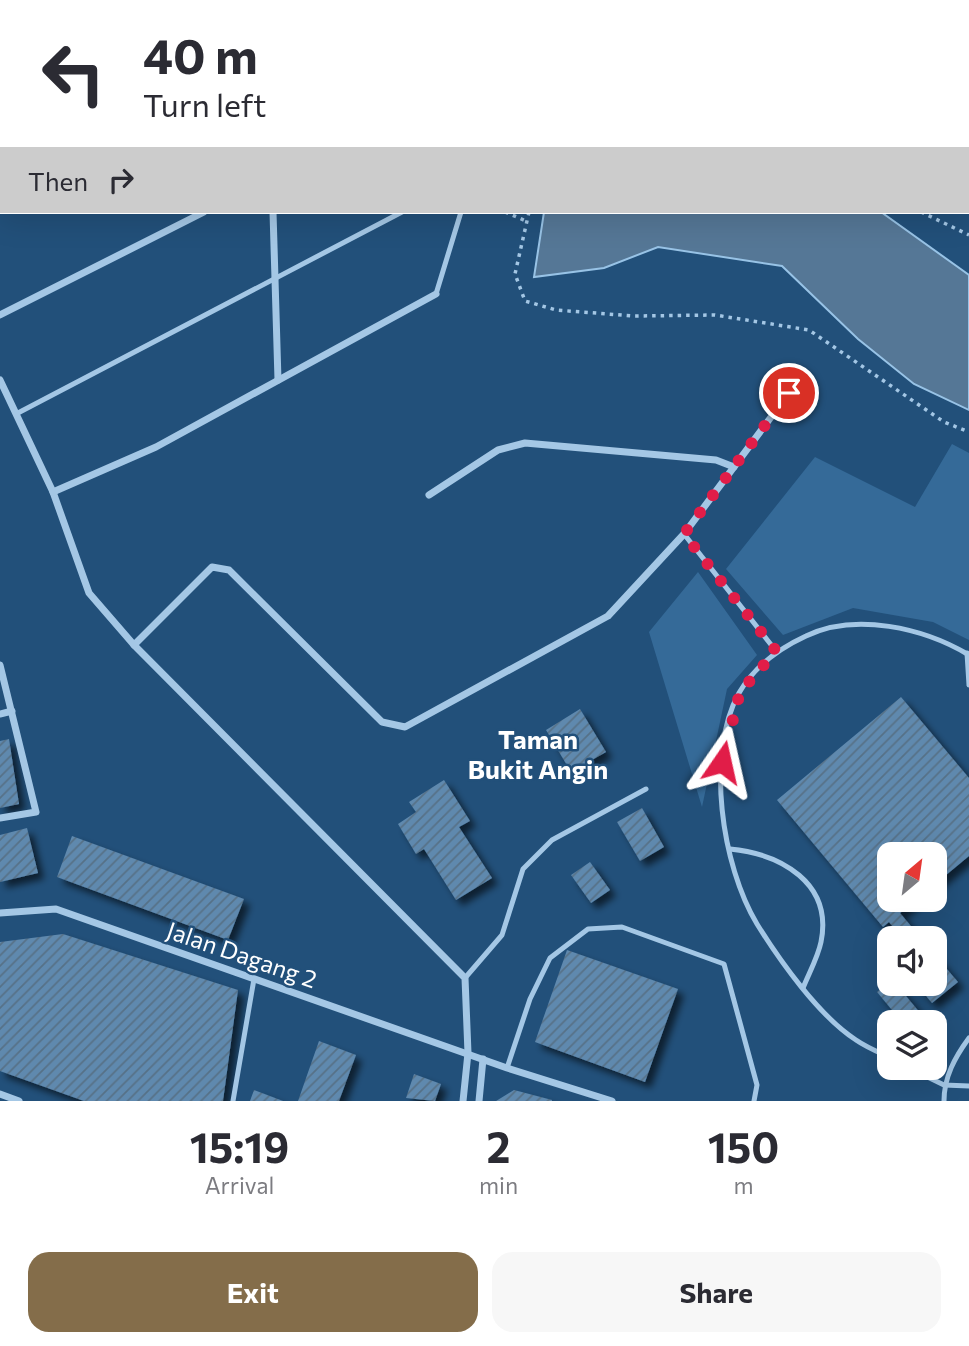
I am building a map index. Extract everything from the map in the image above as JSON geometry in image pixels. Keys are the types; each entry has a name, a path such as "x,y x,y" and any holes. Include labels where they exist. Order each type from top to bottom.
{"street":[{"path":"0,315 200,214"},
{"path":"273,214 278,380"},
{"path":"53,492 156,447 436,294"},
{"path":"0,380 53,492 89,593 134,645 465,978 468,1053 463,1101"},
{"path":"134,645 212,567 229,570 382,722 405,727 608,616 684,534 789,393"},
{"path":"429,495 498,450 524,443 716,460 734,467"},
{"path":"0,665 36,812 0,818"},
{"path":"0,714 12,711"},
{"name":"Jalan Dagang 2","path":"0,913 56,909 589,1097 612,1101"},
{"path":"480,1101 483,1059"},
{"path":"0,1094 19,1101"}],"lane":[{"path":"16,414 398,214"},
{"path":"436,294 460,214"},
{"path":"684,534 776,651"},
{"path":"877,1051 855,1040 803,988 756,922 738,879 722,819 724,743 740,692 776,651 815,632 845,623 887,627 968,654 969,685"},
{"path":"465,978 502,935 523,869 552,840 646,789"},
{"path":"730,849 775,858 797,873 822,910 821,944 803,988"},
{"path":"507,1068 530,999 550,958 588,929 622,927 724,964 757,1084 754,1101"},
{"path":"233,1101 254,979"},
{"path":"944,1101 944,1085 959,1052 969,1038"},
{"path":"934,1080 944,1085 969,1086"}],"path":[{"path":"510,214 526,220"},
{"path":"528,214 515,274 525,302 556,310 621,315 715,315 809,330 944,422 969,432"},
{"path":"925,214 969,235"}],"shaded area":[{"path":"544,214 884,214 969,275 969,410 914,384 858,339 782,266 658,247 604,268 534,277"},
{"path":"952,444 969,453 969,640 933,622 853,608 783,635 726,569 815,457 915,507"},
{"path":"698,572 757,655 727,689 702,807 649,632"}],"building":[{"path":"901,697 969,778 969,856 947,874 947,842 877,842 877,912 901,912 911,926 892,926 889,922 882,926 777,800"},
{"path":"580,709 606,752 571,772 546,730"},
{"path":"9,739 19,804 0,808 0,741"},
{"path":"444,780 470,821 459,827 492,878 456,900 424,849 416,854 398,824 416,812 409,802"},
{"path":"642,808 664,847 640,861 617,822"},
{"path":"27,828 38,873 0,882 0,835"},
{"path":"72,836 244,899 228,940 57,877"},
{"path":"590,862 610,890 591,903 571,875"},
{"path":"63,934 238,990 223,1101 84,1101 0,1071 0,942"},
{"path":"567,950 678,989 645,1082 535,1042"},
{"path":"947,969 958,982 947,991"},
{"path":"880,996 906,996 918,1010 892,1010"},
{"path":"926,996 941,996 932,1003"},
{"path":"319,1041 356,1055 339,1101 298,1101"},
{"path":"414,1074 441,1084 435,1101 406,1098"},
{"path":"254,1090 283,1101 250,1101"},
{"path":"514,1090 552,1100 552,1101 496,1101"}],"district":[{"name":"Taman Bukit Angin","path":"538,753"}],"route":[{"path":"722,762 724,743 740,692 776,651 684,534 789,393"}]}
